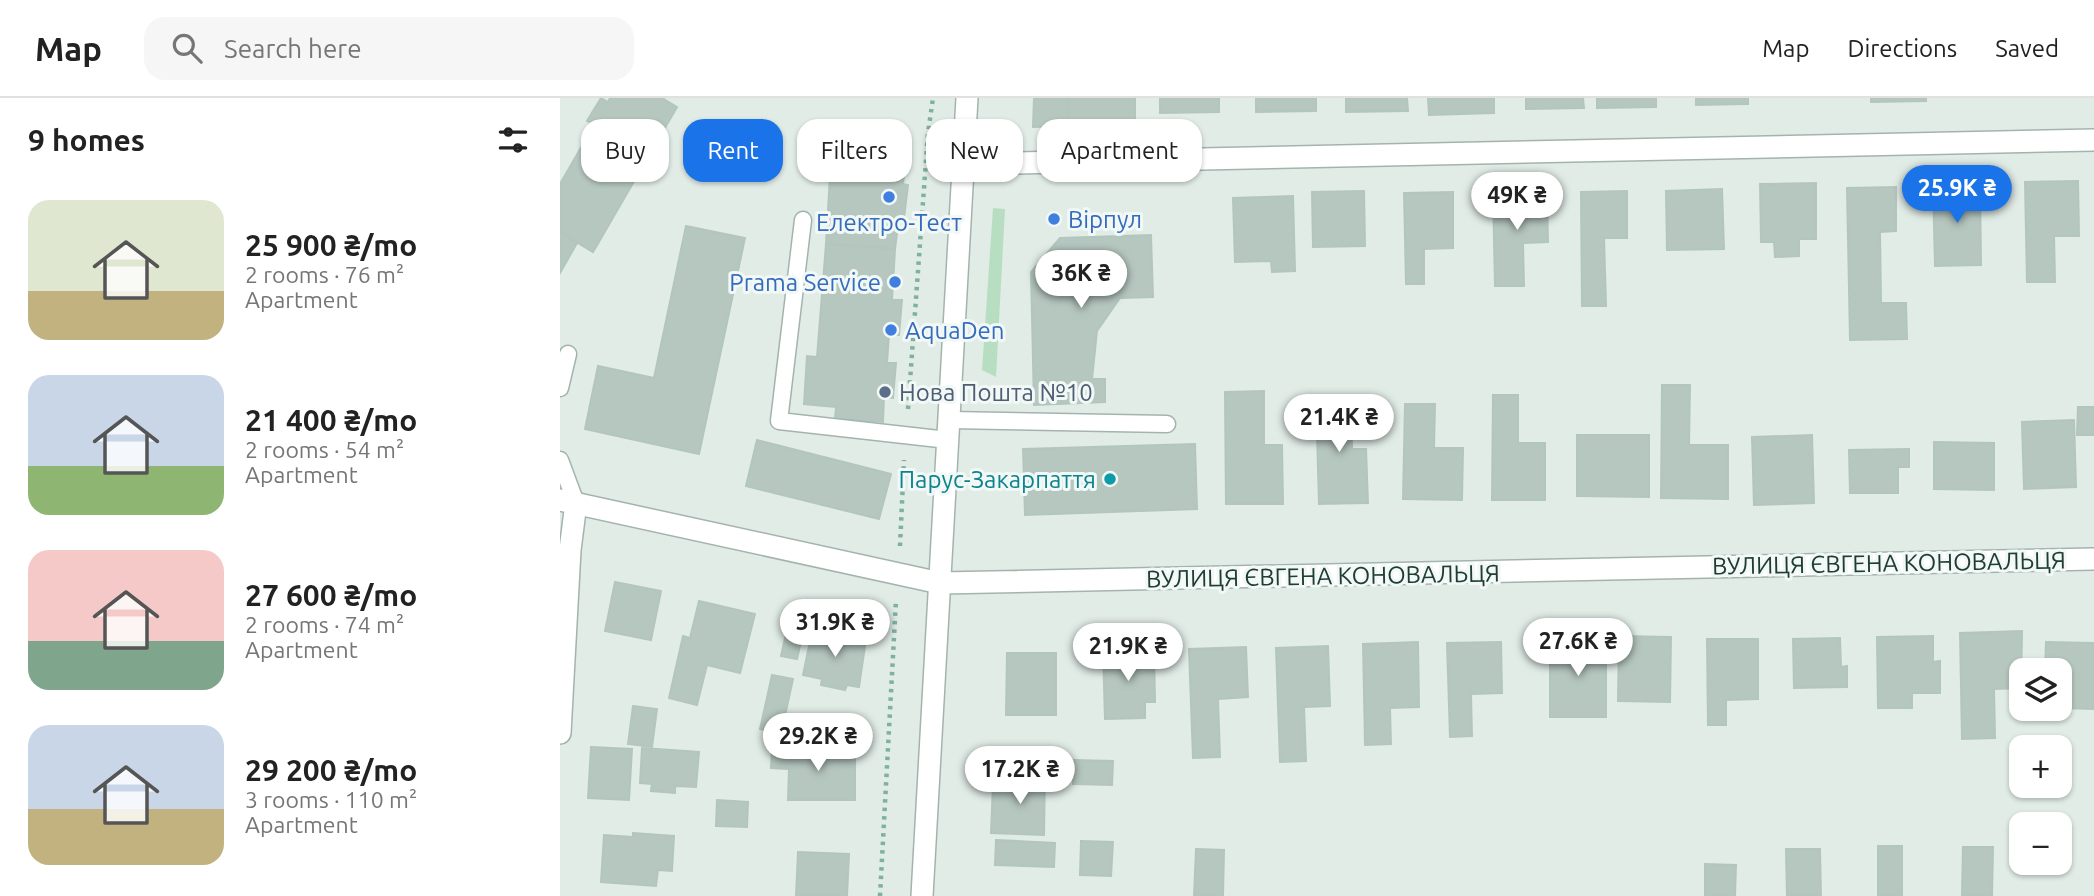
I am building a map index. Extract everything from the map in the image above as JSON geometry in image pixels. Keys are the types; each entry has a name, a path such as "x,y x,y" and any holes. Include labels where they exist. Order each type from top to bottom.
{"street":[{"path":"963,99 963,119"},
{"path":"1023,163 2094,140"},
{"path":"922,896 963,182"},
{"path":"560,733 570,550 568,502"},
{"name":"ВУЛИЦЯ ЄВГЕНА КОНОВАЛЬЦЯ","path":"568,502 940,583 2094,559"}],"lane":[{"path":"803,220 779,421 905,435 949,430 1167,424"},
{"path":"560,388 568,354"},
{"path":"560,460 568,502"}],"path":[{"path":"880,896 905,435 928,132 933,98"}],"green space":[{"path":"993,208 1005,209 996,377 982,370"}],"building":[{"path":"601,98 608,102 610,98 662,98 677,107 669,121 588,119"},
{"path":"1034,98 1068,98 1068,119 1037,119 1037,127 1033,127"},
{"path":"1068,98 1135,98 1135,119 1068,119"},
{"path":"1160,98 1219,98 1219,112 1160,113"},
{"path":"1256,98 1316,98 1316,111 1256,112"},
{"path":"1346,98 1407,98 1408,111 1346,112"},
{"path":"1428,98 1494,98 1494,113 1429,115"},
{"path":"1526,98 1583,98 1584,108 1526,109"},
{"path":"1597,98 1656,98 1656,107 1597,108"},
{"path":"1696,98 1748,98 1748,104 1696,105"},
{"path":"1871,98 1926,98 1926,101 1871,102"},
{"path":"581,148 581,182 634,182 593,252 560,232 560,184"},
{"path":"2078,181 2079,236 2054,236 2055,282 2027,282 2025,182"},
{"path":"830,182 903,182 908,185 904,218 899,218 895,249 826,244"},
{"path":"1816,183 1816,239 1799,239 1799,256 1775,257 1774,242 1761,242 1760,184"},
{"path":"1980,185 1981,265 1935,266 1933,186"},
{"path":"1896,187 1896,231 1880,232 1881,303 1906,303 1907,339 1850,340 1847,188"},
{"path":"1722,189 1724,249 1667,250 1666,191"},
{"path":"1364,191 1365,246 1313,247 1312,192"},
{"path":"1627,191 1627,238 1604,238 1606,306 1582,306 1581,192"},
{"path":"1453,192 1453,248 1424,249 1424,284 1406,284 1404,193"},
{"path":"1547,192 1548,242 1523,243 1524,286 1495,286 1493,193"},
{"path":"1293,196 1295,271 1272,272 1271,261 1235,262 1233,198"},
{"path":"686,226 745,238 699,454 585,429 598,366 654,378"},
{"path":"560,232 577,243 560,273"},
{"path":"1151,235 1153,297 1120,298 1097,331 1092,379 1105,379 1105,402 1034,405 1031,272 1060,238"},
{"path":"826,244 895,249 892,300 902,300 899,335 889,335 887,363 896,363 893,398 884,397 883,422 835,418 836,407 804,404 807,356 817,357"},
{"path":"1662,385 1690,385 1689,445 1728,445 1728,499 1661,498"},
{"path":"1264,391 1264,445 1282,445 1283,504 1226,504 1225,392"},
{"path":"1493,395 1518,395 1518,443 1545,443 1545,500 1492,500"},
{"path":"1351,396 1352,449 1366,449 1368,503 1319,504 1316,397"},
{"path":"1405,404 1435,404 1434,448 1463,448 1462,500 1403,499"},
{"path":"2078,407 2094,407 2094,435 2077,435"},
{"path":"2074,420 2076,487 2024,489 2022,422"},
{"path":"1577,435 1649,435 1649,497 1577,496"},
{"path":"1812,435 1814,503 1754,505 1752,437"},
{"path":"757,440 891,474 879,519 746,486"},
{"path":"1934,442 1994,443 1994,490 1934,489"},
{"name":"Парус-Закарпаття","path":"1195,444 1197,509 1025,515 1023,449"},
{"path":"1909,449 1909,467 1898,467 1898,493 1850,493 1849,450"},
{"path":"615,582 661,591 651,640 605,631"},
{"path":"699,601 755,614 740,673 707,665 697,705 669,698 683,636 690,638"},
{"path":"788,625 804,628 797,659 781,656"},
{"path":"813,627 866,639 859,687 847,685 845,690 821,685 822,679 803,675"},
{"path":"2022,631 2022,658 2009,658 2009,688 1994,689 1995,738 1962,739 1960,633"},
{"path":"1619,636 1671,637 1670,702 1618,701"},
{"path":"1933,636 1933,662 1940,661 1940,693 1912,693 1912,708 1878,708 1877,637"},
{"path":"1840,638 1841,667 1847,666 1847,687 1794,688 1793,639"},
{"path":"1707,639 1758,639 1758,699 1726,700 1726,725 1708,725"},
{"path":"1550,640 1606,640 1606,717 1550,717"},
{"path":"1418,642 1419,707 1390,708 1391,744 1365,745 1363,644"},
{"path":"1501,642 1502,693 1471,694 1472,736 1450,737 1447,643"},
{"path":"2046,642 2094,643 2094,709 2072,708 2072,658 2045,658"},
{"path":"1328,646 1330,706 1304,707 1306,761 1280,762 1276,648"},
{"path":"1246,647 1248,697 1218,699 1220,757 1193,758 1189,649"},
{"path":"1154,650 1155,702 1145,702 1145,718 1105,719 1103,651"},
{"path":"1007,653 1056,653 1056,715 1006,715"},
{"path":"772,675 793,679 781,734 760,729"},
{"path":"633,706 657,709 652,747 628,744"},
{"path":"591,747 632,749 629,800 588,798"},
{"path":"642,748 699,752 696,787 675,786 675,793 651,791 652,784 640,783"},
{"path":"772,748 855,749 855,800 788,800 789,769 771,768"},
{"path":"1074,760 1113,761 1112,785 1073,784"},
{"path":"1022,772 1045,772 1044,835 991,833 993,784 1021,785"},
{"path":"717,800 748,802 747,827 716,826"},
{"path":"633,833 674,836 672,871 658,870 656,886 601,882 604,835 633,837"},
{"path":"996,840 1055,843 1054,867 995,865"},
{"path":"1081,841 1113,842 1111,876 1080,875"},
{"path":"1878,846 1902,846 1902,896 1878,896"},
{"path":"1963,847 1993,847 1992,896 1962,896"},
{"path":"1196,849 1224,850 1223,896 1194,896"},
{"path":"1786,849 1820,849 1821,896 1787,896"},
{"path":"798,852 849,854 847,896 796,896"},
{"path":"1705,864 1736,865 1735,896 1705,896"}],"place":[{"name":"Електро-Тест","path":"889,197"},
{"name":"Вірпул","path":"1054,219"},
{"name":"Prama Service","path":"895,282"},
{"name":"AquaDen","path":"891,330"},
{"name":"Нова Пошта №10","path":"885,392"},
{"name":"Парус-Закарпаття","path":"1110,479"}]}
